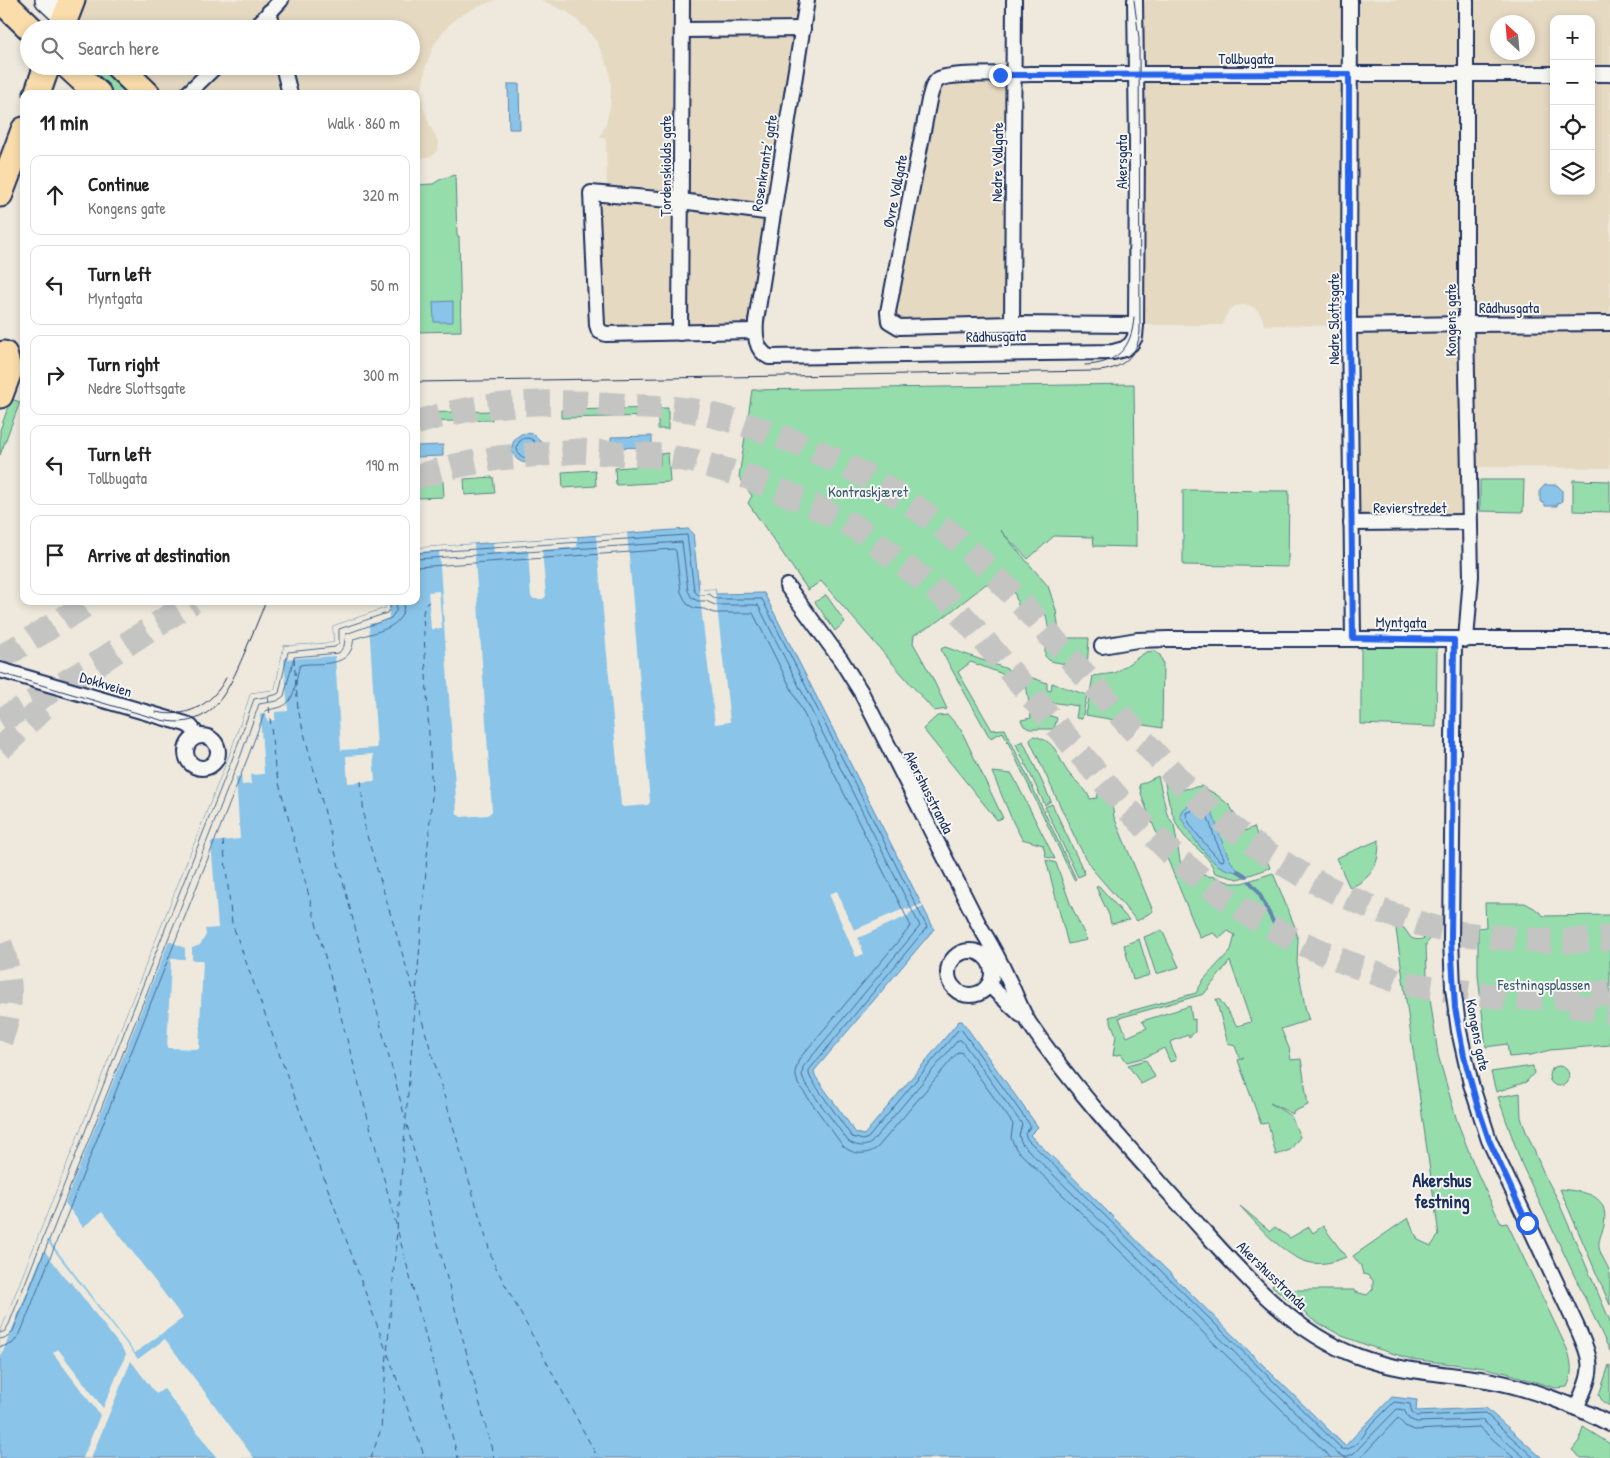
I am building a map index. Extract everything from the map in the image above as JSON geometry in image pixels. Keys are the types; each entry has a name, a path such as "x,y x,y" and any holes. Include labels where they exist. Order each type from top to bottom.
{"highway":[{"path":"1,0 22,20"},
{"path":"38,90 44,75"},
{"path":"78,75 94,90"},
{"path":"127,75 143,90"},
{"path":"0,194 20,141"},
{"path":"0,395 9,363"}],"street":[{"path":"45,0 69,19"},
{"path":"262,20 281,0"},
{"name":"Tordenskiolds gate","path":"680,333 682,0"},
{"name":"Rosenkrantz’ gate","path":"755,331 807,0"},
{"name":"Nedre Vollgate","path":"1012,324 1014,0"},
{"name":"Akersgata","path":"1135,0 1137,146 1136,325"},
{"name":"Nedre Slottsgate","path":"1350,0 1349,326 1353,638"},
{"name":"Kongens gate","path":"1466,0 1466,324 1470,576 1460,640 1451,940 1455,1008 1469,1075 1489,1140 1576,1325 1588,1357 1590,1376 1576,1408"},
{"path":"269,12 271,20"},
{"path":"682,30 802,29"},
{"name":"Tollbugata","path":"939,79 958,75 1550,74"},
{"path":"1595,74 1610,74"},
{"path":"191,90 207,75"},
{"path":"285,75 289,90"},
{"name":"Øvre Vollgate","path":"888,312 931,90 939,79"},
{"path":"755,331 606,334 599,331 597,325 591,193 773,212"},
{"name":"Rådhusgata","path":"755,331 759,346 764,354 769,357 1022,352 1103,353 1119,350 1131,344 1135,337 1136,325 1012,324 899,327 889,321 888,312"},
{"name":"Rådhusgata","path":"1349,326 1610,323"},
{"name":"Revierstredet","path":"1351,523 1469,522"},
{"name":"Akershusstranda","path":"786,586 841,660 861,692 974,916 998,956 1028,1021"},
{"name":"Myntgata","path":"1102,646 1137,640 1168,639 1610,639"},
{"name":"Dokkveien","path":"0,670 186,724 192,727 198,736"},
{"name":"Akershusstranda","path":"989,984 1028,1021 1088,1102 1141,1162 1264,1295 1304,1328 1350,1353 1378,1363 1420,1372 1459,1376 1518,1387 1576,1408 1610,1424"}],"shaded area":[{"path":"80,0 272,0 253,20 80,20 78,18"},
{"path":"281,0 496,0 474,8 455,19 434,45 426,66 422,89 423,107 439,143 434,155 420,159 420,90 289,90 285,75 420,75 420,20 271,20 269,12"},
{"path":"541,0 807,0 755,331 602,333 591,193 607,194 606,140 600,136 606,124 610,106 611,85 609,69 597,42 585,27 567,12"},
{"path":"1135,0 1610,0 1610,468 1469,467 1469,522 1351,523 1349,326 1264,325 1258,311 1251,306 1243,305 1235,306 1229,311 1223,325 1136,325"},
{"path":"141,75 197,75 182,90 155,90"},
{"path":"220,75 275,75 279,90 204,90"},
{"path":"1015,75 1012,324 889,321 934,83"}],"green space":[{"path":"88,75 118,75 133,90 104,90"},
{"path":"455,175 457,236 459,236 461,331 420,332 420,185 433,184 441,179"},
{"name":"Kontraskjæret","path":"1134,384 1136,547 1094,546 1093,537 1054,536 1028,559 1000,530 1048,586 1056,610 1060,638 1089,638 1087,668 1050,661 1045,656 1045,647 1050,647 1053,634 1049,632 1046,615 1018,605 1014,591 986,584 939,621 914,635 913,643 947,709 934,711 821,581 808,590 748,503 752,496 739,477 752,390"},
{"path":"11,399 20,402 0,455 0,430"},
{"path":"668,408 668,429 658,429 658,416 561,418 561,410"},
{"path":"492,411 492,420 420,422 420,413"},
{"path":"668,453 670,482 616,485 615,468 660,465 660,454"},
{"path":"595,470 596,486 563,488 562,472"},
{"path":"493,477 495,493 465,495 464,479"},
{"path":"1480,480 1524,480 1523,512 1480,511"},
{"path":"1573,480 1610,481 1610,512 1573,511"},
{"path":"443,481 444,497 420,498 420,483"},
{"path":"1183,490 1289,491 1288,567 1183,565"},
{"path":"826,595 845,622 835,631 815,602"},
{"path":"1361,646 1437,647 1436,727 1361,724"},
{"path":"945,647 1047,683 1047,690 1051,691 1052,683 1087,695 1082,719 1076,718 1078,706 1050,702 1048,715 1057,718 1054,729 1030,729 1024,726 1021,720 1031,718 1026,683 971,662 958,672 992,730 1005,729 1076,879 1074,880 1003,732 990,738 942,652 941,649"},
{"path":"1154,651 1160,655 1163,663 1162,728 1086,715 1093,676 1115,673 1146,652"},
{"path":"948,715 961,730 1003,818 997,820 923,729 937,716"},
{"path":"1034,736 1048,742 1053,747 1070,775 1084,789 1090,799 1097,798 1099,790 1112,804 1114,817 1153,911 1137,921 1093,870 1078,844 1030,741"},
{"path":"1023,741 1051,801 1045,805 1016,744"},
{"path":"1170,769 1180,790 1201,786 1217,795 1230,806 1245,831 1254,827 1270,868 1238,879 1215,873 1210,862 1185,837 1176,823 1170,807 1163,774"},
{"path":"992,772 1012,774 1055,859 1046,857 1043,845 1022,839"},
{"path":"1158,776 1167,814 1174,825 1182,872 1215,877 1231,883 1242,883 1273,873 1295,927 1298,940 1297,962 1309,1020 1281,1029 1289,1048 1291,1060 1301,1059 1308,1105 1293,1112 1293,1114 1270,1103 1291,1116 1300,1137 1290,1150 1276,1155 1268,1123 1261,1124 1238,1060 1240,1059 1235,1046 1228,1044 1216,999 1220,1000 1237,1026 1251,1022 1230,961 1204,994 1119,1018 1127,1037 1147,1028 1142,1021 1190,1006 1192,1020 1195,1019 1195,1032 1189,1037 1188,1035 1170,1042 1176,1060 1170,1062 1164,1048 1146,1057 1127,1062 1121,1054 1113,1056 1116,1035 1109,1017 1196,993 1204,979 1231,950 1235,935 1228,931 1220,938 1213,933 1200,938 1143,800 1139,785"},
{"path":"1052,804 1085,874 1078,877 1045,807"},
{"path":"1379,840 1378,856 1373,869 1369,875 1350,888 1336,858"},
{"path":"1046,860 1056,863 1070,903 1087,940 1068,944"},
{"path":"1099,886 1129,920 1111,924 1109,915 1096,887"},
{"name":"Festningsplassen","path":"1485,903 1525,903 1544,916 1610,915 1610,1045 1550,1050 1531,1055 1509,1057 1507,1044 1486,1047 1478,975 1478,928 1486,927"},
{"path":"1433,924 1433,936 1426,944 1427,976 1438,1055 1457,1121 1476,1170 1501,1224 1507,1223 1568,1351 1571,1369 1567,1387 1555,1388 1485,1368 1411,1359 1372,1347 1342,1336 1313,1320 1272,1286 1279,1277 1291,1290 1354,1290 1355,1292 1367,1295 1373,1289 1373,1280 1363,1274 1361,1266 1353,1256 1408,1218 1418,1240 1431,1246 1439,1235 1396,929 1404,928 1411,938 1419,940 1431,932"},
{"path":"1162,930 1179,967 1156,974 1144,937"},
{"path":"1139,939 1150,975 1133,980 1124,945"},
{"path":"1146,1060 1155,1077 1141,1084 1128,1065"},
{"path":"1533,1066 1534,1073 1526,1082 1496,1092 1491,1072"},
{"path":"1555,1066 1563,1066 1569,1072 1569,1080 1563,1086 1555,1086 1549,1080 1549,1072"},
{"path":"1520,1093 1523,1124 1610,1321 1610,1351 1522,1165 1498,1097"},
{"path":"1560,1189 1586,1193 1593,1196 1603,1207 1605,1215 1604,1226 1599,1248 1610,1273 1610,1305"},
{"path":"1240,1206 1270,1231 1275,1227 1290,1238 1309,1227 1313,1233 1323,1226 1346,1257 1320,1264 1309,1263 1295,1257 1269,1237"},
{"path":"1609,1365 1610,1406 1603,1402 1599,1395"},
{"path":"1583,1427 1610,1444 1610,1458 1581,1458 1572,1450 1579,1441"}],"water":[{"path":"508,84 519,84 520,129 509,129"},
{"path":"453,301 453,322 434,322 433,302"},
{"path":"527,433 538,437 542,448 538,459 527,463 516,459 512,448 516,437"},
{"path":"652,436 652,447 611,448 611,437"},
{"path":"443,445 443,456 420,457 420,446"},
{"path":"1545,485 1557,485 1562,490 1562,501 1557,506 1545,506 1540,501 1540,490"},
{"path":"688,529 693,533 699,590 715,589 716,594 764,593 934,929 814,1071 815,1076 856,1133 864,1135 959,1021 962,1021 1038,1127 1030,1135 1345,1446 1392,1397 1417,1400 1416,1411 1486,1408 1542,1458 0,1458 0,1333 231,751 251,693 275,690 284,646 334,643 333,626 386,608 386,605 420,605 420,548"},
{"path":"1194,805 1204,806 1211,810 1229,858 1238,870 1237,872 1215,863 1187,828 1180,816 1181,811"}],"pier":[{"path":"627,533 650,802 648,805 623,807 621,805 596,536"},
{"path":"577,537 577,547 542,550 546,596 543,599 531,597 528,550 494,553 493,543"},
{"path":"474,544 492,811 488,815 461,817 457,814 439,551 420,552 420,548"},
{"path":"715,589 730,722 715,724 699,590"},
{"path":"439,591 442,629 431,629 428,592"},
{"path":"386,605 389,605 389,618 382,622 369,624 377,748 341,750 335,656 284,659 288,711 275,712 275,720 267,721 266,713 260,714 264,774 250,775 251,784 242,785 241,776 236,777 240,839 211,842 218,928 205,929 206,935 200,945 192,948 192,960 203,960 199,1049 167,1048 171,959 185,959 185,948 169,941 65,1203 83,1227 102,1212 183,1318 135,1353 48,1239 47,1241 138,1359 165,1339 254,1458 217,1458 164,1389 156,1394 131,1361 91,1458 83,1458 100,1415 53,1353 58,1349 103,1408 126,1354 44,1250 0,1359 0,1333 231,751 251,693 275,690 284,646 334,643 333,626 386,608"},
{"path":"373,754 375,781 348,783 346,756"},
{"path":"837,891 854,930 906,908 907,910 922,904 923,907 858,938 864,954 856,957 829,894"}],"waterway":[{"path":"1238,871 1246,876"},
{"path":"1250,882 1258,891 1285,946"}],"ferry route":[{"path":"371,1458 381,1429 432,795 423,613 425,605 429,602"},
{"path":"294,658 298,710 405,1118"},
{"path":"268,696 275,768 397,1228"},
{"path":"361,781 365,829 415,996"},
{"path":"223,841 232,923 386,1350"},
{"path":"416,1000 493,1262 598,1458"},
{"path":"407,1125 494,1458"},
{"path":"398,1232 458,1458"},
{"path":"388,1354 425,1458"}],"tunnel":[{"path":"420,422 468,410 521,404 576,403 667,408 695,411 739,422 807,448 841,463 905,500 962,544 992,572 1039,623 1182,783 1239,833 1270,855 1303,875 1337,892 1408,920 1444,930 1475,935 1548,941 1610,938"},
{"path":"420,476 455,466 498,458 578,451 663,456 694,461 748,477 802,500 857,528 946,598 1122,803 1176,858 1253,917 1290,938 1345,962 1406,984 1508,998 1584,996 1610,992"},
{"path":"0,658 86,605"},
{"path":"0,721 90,668 187,605"},
{"path":"0,749 43,708"},
{"path":"0,944 9,980 9,1005 0,1041"},
{"path":"1570,1005 1610,1012"}],"tram line":[{"path":"420,382 1097,371 1114,368 1127,360 1132,354 1139,340 1140,331 1139,38 1134,0"},
{"path":"1085,365 1105,362 1120,353 1130,338 1134,317"},
{"path":"0,673 161,720 178,722 193,720 215,706 223,695 238,668 264,605"},
{"path":"156,712 178,713 197,708 213,696 226,678"}],"district":[{"name":"Akershus festning","path":"1442,1190"}],"route":[{"path":"1000,75 1349,74 1349,326 1353,638 1454,640 1451,940 1455,1008 1464,1056 1489,1140 1527,1223"}]}
